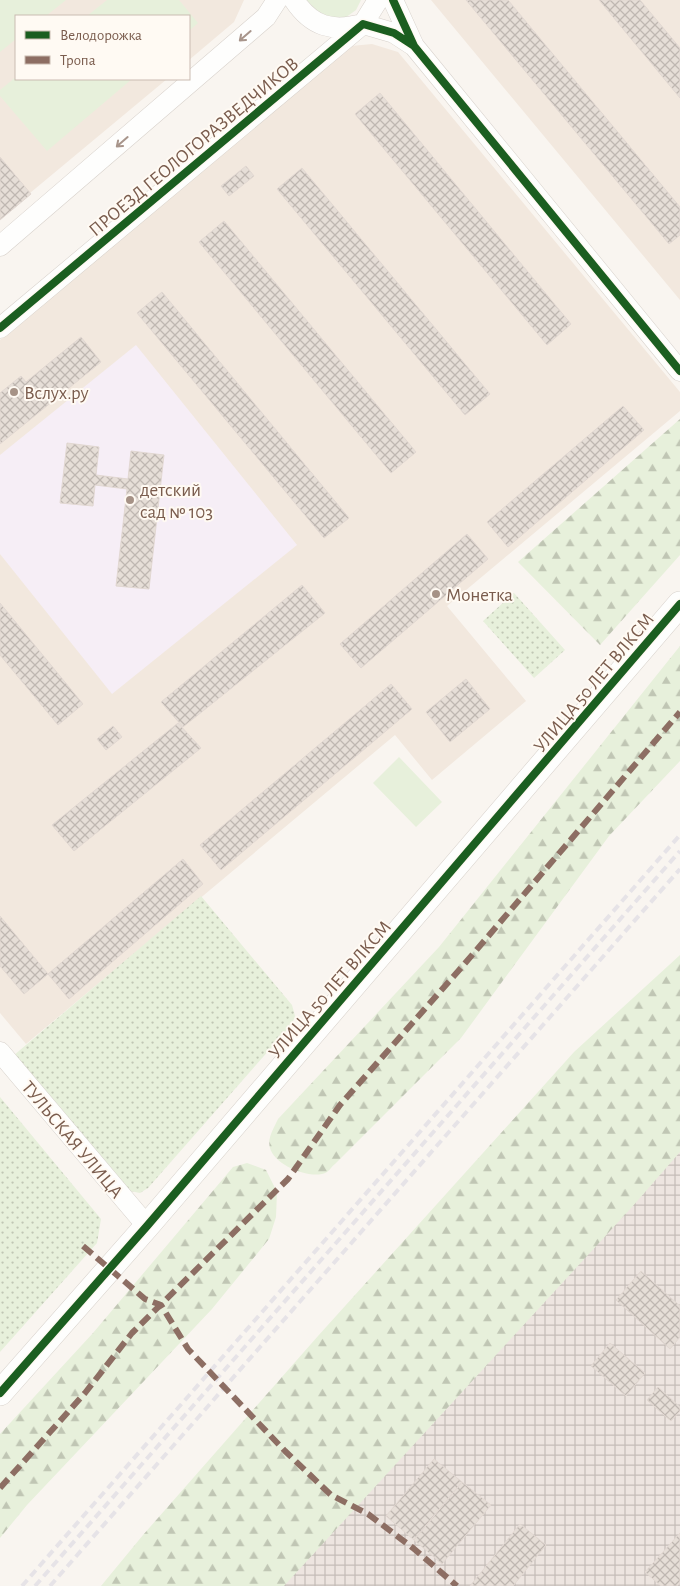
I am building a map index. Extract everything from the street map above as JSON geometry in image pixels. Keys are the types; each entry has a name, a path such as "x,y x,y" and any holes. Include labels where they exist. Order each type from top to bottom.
{"street":[{"path":"0,246 266,17 277,0"},
{"path":"294,0 311,21 347,28 363,24 394,33 414,46"},
{"name":"ПРОЕЗД ГЕОЛОГОРАЗВЕДЧИКОВ","path":"0,328 363,24 378,0"},
{"path":"393,0 414,46 680,371"},
{"name":"УЛИЦА 50 ЛЕТ ВЛКСМ","path":"0,1393 147,1226 680,604"},
{"name":"ТУЛЬСКАЯ УЛИЦА","path":"0,1052 147,1226"}],"shaded area":[{"path":"0,0 244,0 234,22 190,59 190,15 15,15 15,80 166,80 0,218"},
{"path":"431,0 680,0 680,300"},
{"path":"372,44 398,52 680,392 680,411 447,606 526,701 432,780 395,735 26,1044 0,1013 0,340 351,46"},
{"name":"детский сад № 103","path":"136,345 297,545 112,694 0,554 0,455"},
{"path":"680,1081 680,1586 243,1586"}],"green space":[{"path":"0,0 66,0 47,15 15,15 15,40 0,52"},
{"path":"107,0 179,0 198,23 190,30 190,15 88,15"},
{"path":"305,0 361,0 356,10 345,18 320,16"},
{"path":"15,78 15,80 131,80 47,151 0,96 0,90"},
{"path":"680,419 680,555 600,645 518,562"},
{"path":"514,593 565,650 534,678 483,621"},
{"path":"680,646 680,761 609,836 461,1038 327,1172 320,1174 303,1173 278,1160 270,1148 269,1141 278,1119 439,947"},
{"path":"399,757 442,802 416,827 373,783"},
{"path":"201,896 292,1005 295,1016 292,1024 148,1188 140,1193 130,1191 13,1056"},
{"path":"680,955 680,1152 632,1207 284,1586 101,1586 143,1535 318,1336 574,1052"},
{"path":"0,1097 101,1219 97,1243 0,1352"},
{"path":"247,1163 266,1170 277,1192 276,1217 269,1239 212,1309 27,1505 0,1538 0,1434 93,1333 233,1167"}],"building":[{"path":"466,0 508,0 680,207 680,235 669,244"},
{"path":"599,0 640,0 680,48 680,98"},
{"path":"380,93 571,324 547,345 355,114"},
{"path":"0,157 31,194 0,220"},
{"path":"246,166 254,176 229,196 221,186"},
{"path":"302,168 490,394 465,415 277,189"},
{"path":"224,221 416,452 391,473 199,242"},
{"path":"162,292 349,518 324,538 137,313"},
{"path":"81,337 101,362 0,444 0,393 21,376 26,382"},
{"path":"623,406 644,430 508,547 487,522"},
{"path":"67,443 99,447 96,475 128,479 131,451 164,455 149,589 116,586 127,489 95,485 93,506 60,503"},
{"path":"467,534 488,559 361,668 340,644"},
{"path":"302,585 325,613 183,727 161,702"},
{"path":"0,603 83,704 58,725 0,655"},
{"path":"466,679 490,709 450,742 426,712"},
{"path":"391,684 412,709 221,870 200,845"},
{"path":"178,723 201,748 74,851 52,825"},
{"path":"113,726 122,737 106,750 97,739"},
{"path":"183,859 203,884 69,999 48,974"},
{"path":"0,916 48,974 24,994 0,966"},
{"path":"641,1271 680,1306 680,1337 670,1349 616,1300"},
{"path":"610,1343 645,1373 626,1396 591,1366"},
{"path":"658,1387 680,1407 680,1411 671,1421 647,1400"},
{"path":"434,1459 462,1482 414,1540 386,1516"},
{"path":"462,1482 491,1505 442,1564 414,1540"},
{"path":"520,1524 546,1545 513,1586 470,1586"},
{"path":"680,1533 680,1583 677,1586 661,1586 645,1572"}],"railway":[{"path":"22,1586 680,835"},
{"path":"35,1586 680,851"},
{"path":"50,1586 680,869"}],"marked path":[{"path":"0,1488 85,1393 132,1333 288,1179 340,1105 461,968 680,712"},
{"path":"83,1246 145,1299 161,1305 188,1349 285,1451 331,1495 368,1514 413,1548 457,1586"}],"cycle path":[{"path":"393,0 414,46 680,371"},
{"path":"0,328 363,24 394,33 414,46"},
{"path":"0,1393 147,1226 680,604"}],"place":[{"name":"Вслух.ру","path":"14,392"},
{"name":"детский сад № 103","path":"130,500"},
{"name":"Монетка","path":"436,594"}]}
